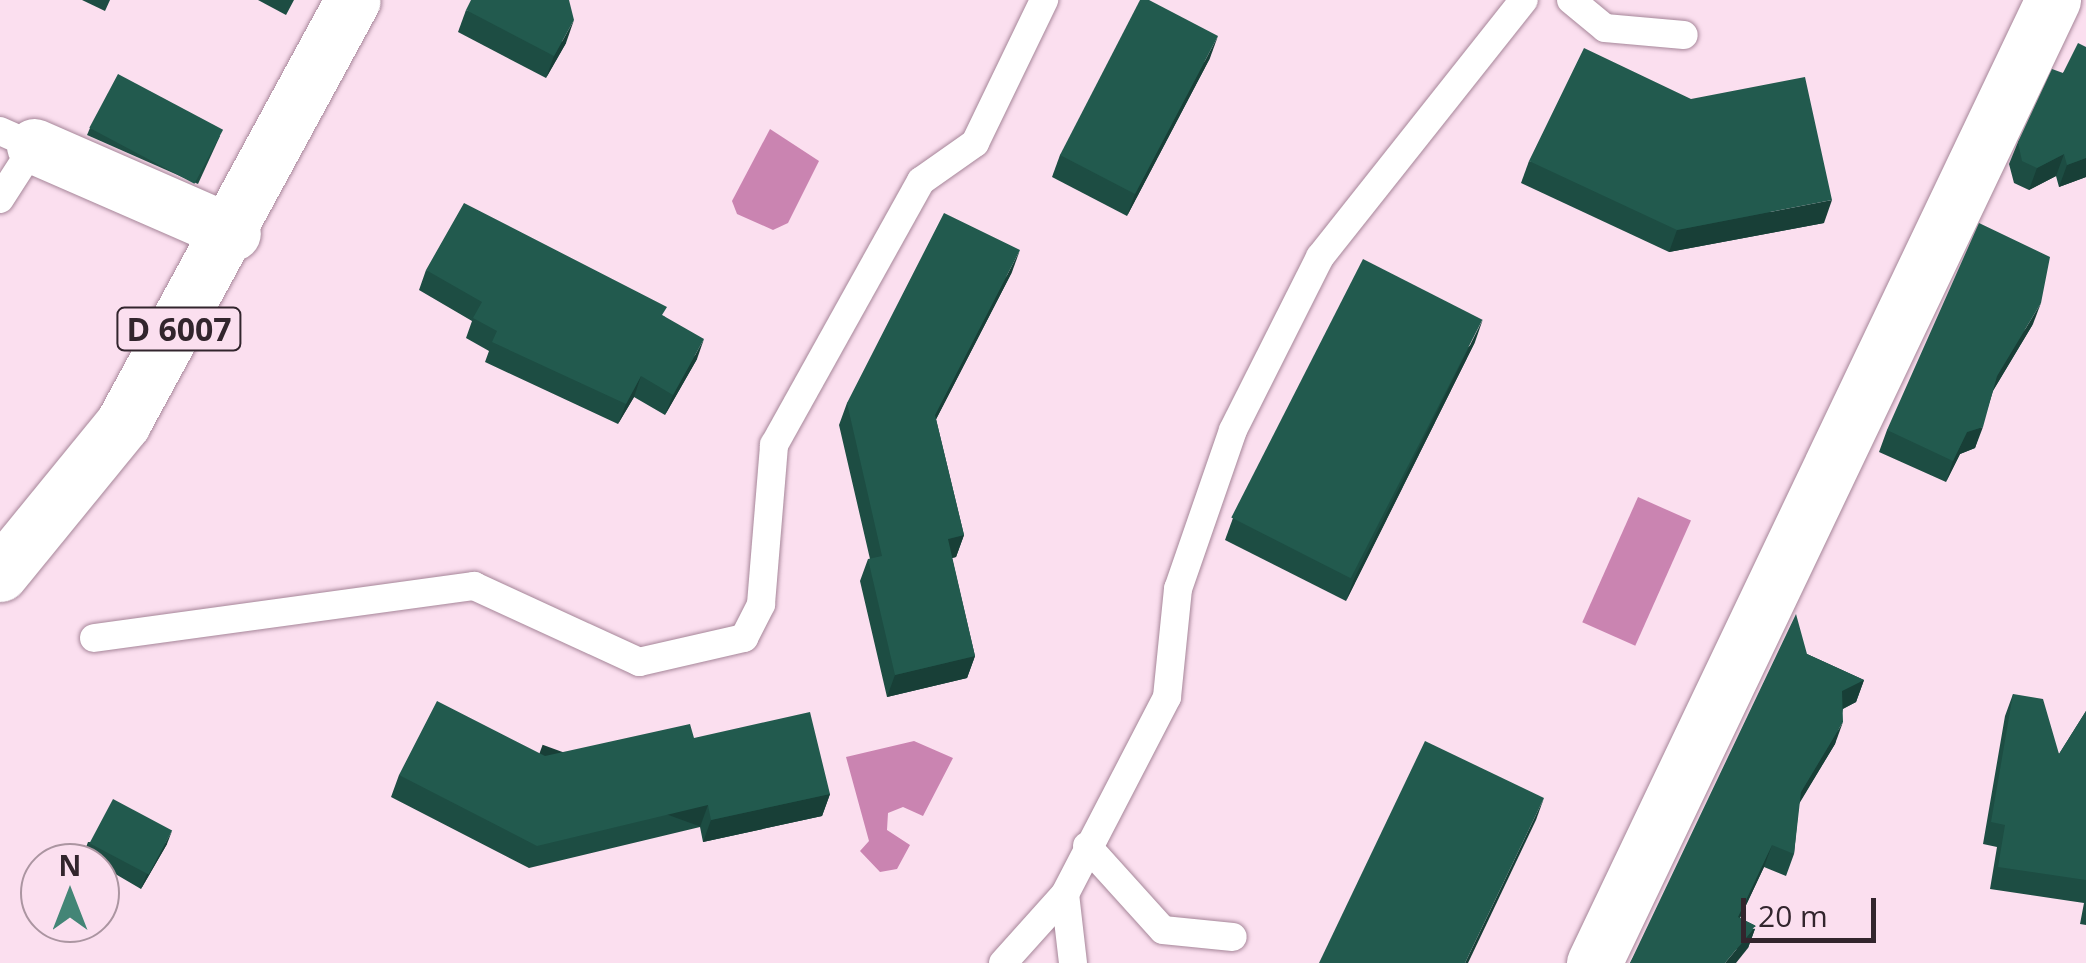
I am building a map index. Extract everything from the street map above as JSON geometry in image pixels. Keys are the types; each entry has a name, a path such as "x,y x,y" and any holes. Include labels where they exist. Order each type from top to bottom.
{"street":[{"name":"D 6007","path":"0,574 123,423 232,233 353,0"},
{"path":"1594,963 2053,0"},
{"path":"17,139 232,233"}],"lane":[{"path":"94,638 474,586 638,662 744,638 761,604 774,445 921,181 974,143 1044,0"},
{"path":"1003,963 1066,894 1087,846 1168,697 1178,588 1233,430 1320,257 1524,0"},
{"path":"1571,0 1605,28 1684,35"},
{"path":"0,199 17,139"},
{"path":"1087,846 1163,930 1232,937"},
{"path":"1066,894 1073,963"}],"shaded area":[{"path":"770,129 819,161 788,223 773,230 737,214 732,201"},
{"path":"1638,497 1691,521 1635,646 1582,622"},
{"path":"914,741 953,758 923,816 903,807 888,813 887,830 910,845 897,869 880,872 860,851 869,841 846,757"}],"building":[{"path":"471,0 569,0 574,20 554,56 466,10"},
{"path":"1140,0 1149,0 1218,36 1135,194 1060,155"},
{"path":"2078,43 2086,47 2086,158 2067,165 2064,154 2037,168 2022,161 2018,142 2052,69 2063,73"},
{"path":"1584,48 1691,99 1805,77 1832,200 1677,230 1529,161"},
{"path":"118,74 223,130 194,184 89,128"},
{"path":"464,203 667,307 662,315 704,339 673,395 641,376 626,404 492,342 497,331 473,318 482,302 426,270"},
{"path":"944,213 1020,250 935,415 964,535 948,539 975,656 895,675 868,559 882,556 847,403"},
{"path":"1979,223 2050,257 2041,303 1997,376 1983,427 1967,432 1953,461 1887,430"},
{"path":"1363,259 1482,320 1351,578 1231,517"},
{"path":"1796,614 1807,654 1864,680 1842,691 1843,722 1801,792 1794,854 1772,845 1738,917 1756,926 1725,963 1630,963"},
{"path":"2013,694 2043,699 2059,754 2086,711 2086,880 1998,867 2005,825 1991,822"},
{"path":"437,701 545,756 690,724 694,738 810,712 830,794 711,820 708,805 537,846 399,775"},
{"path":"1425,741 1544,798 1465,963 1319,963"},
{"path":"113,799 172,830 149,875 120,859 120,843 90,843"}]}
